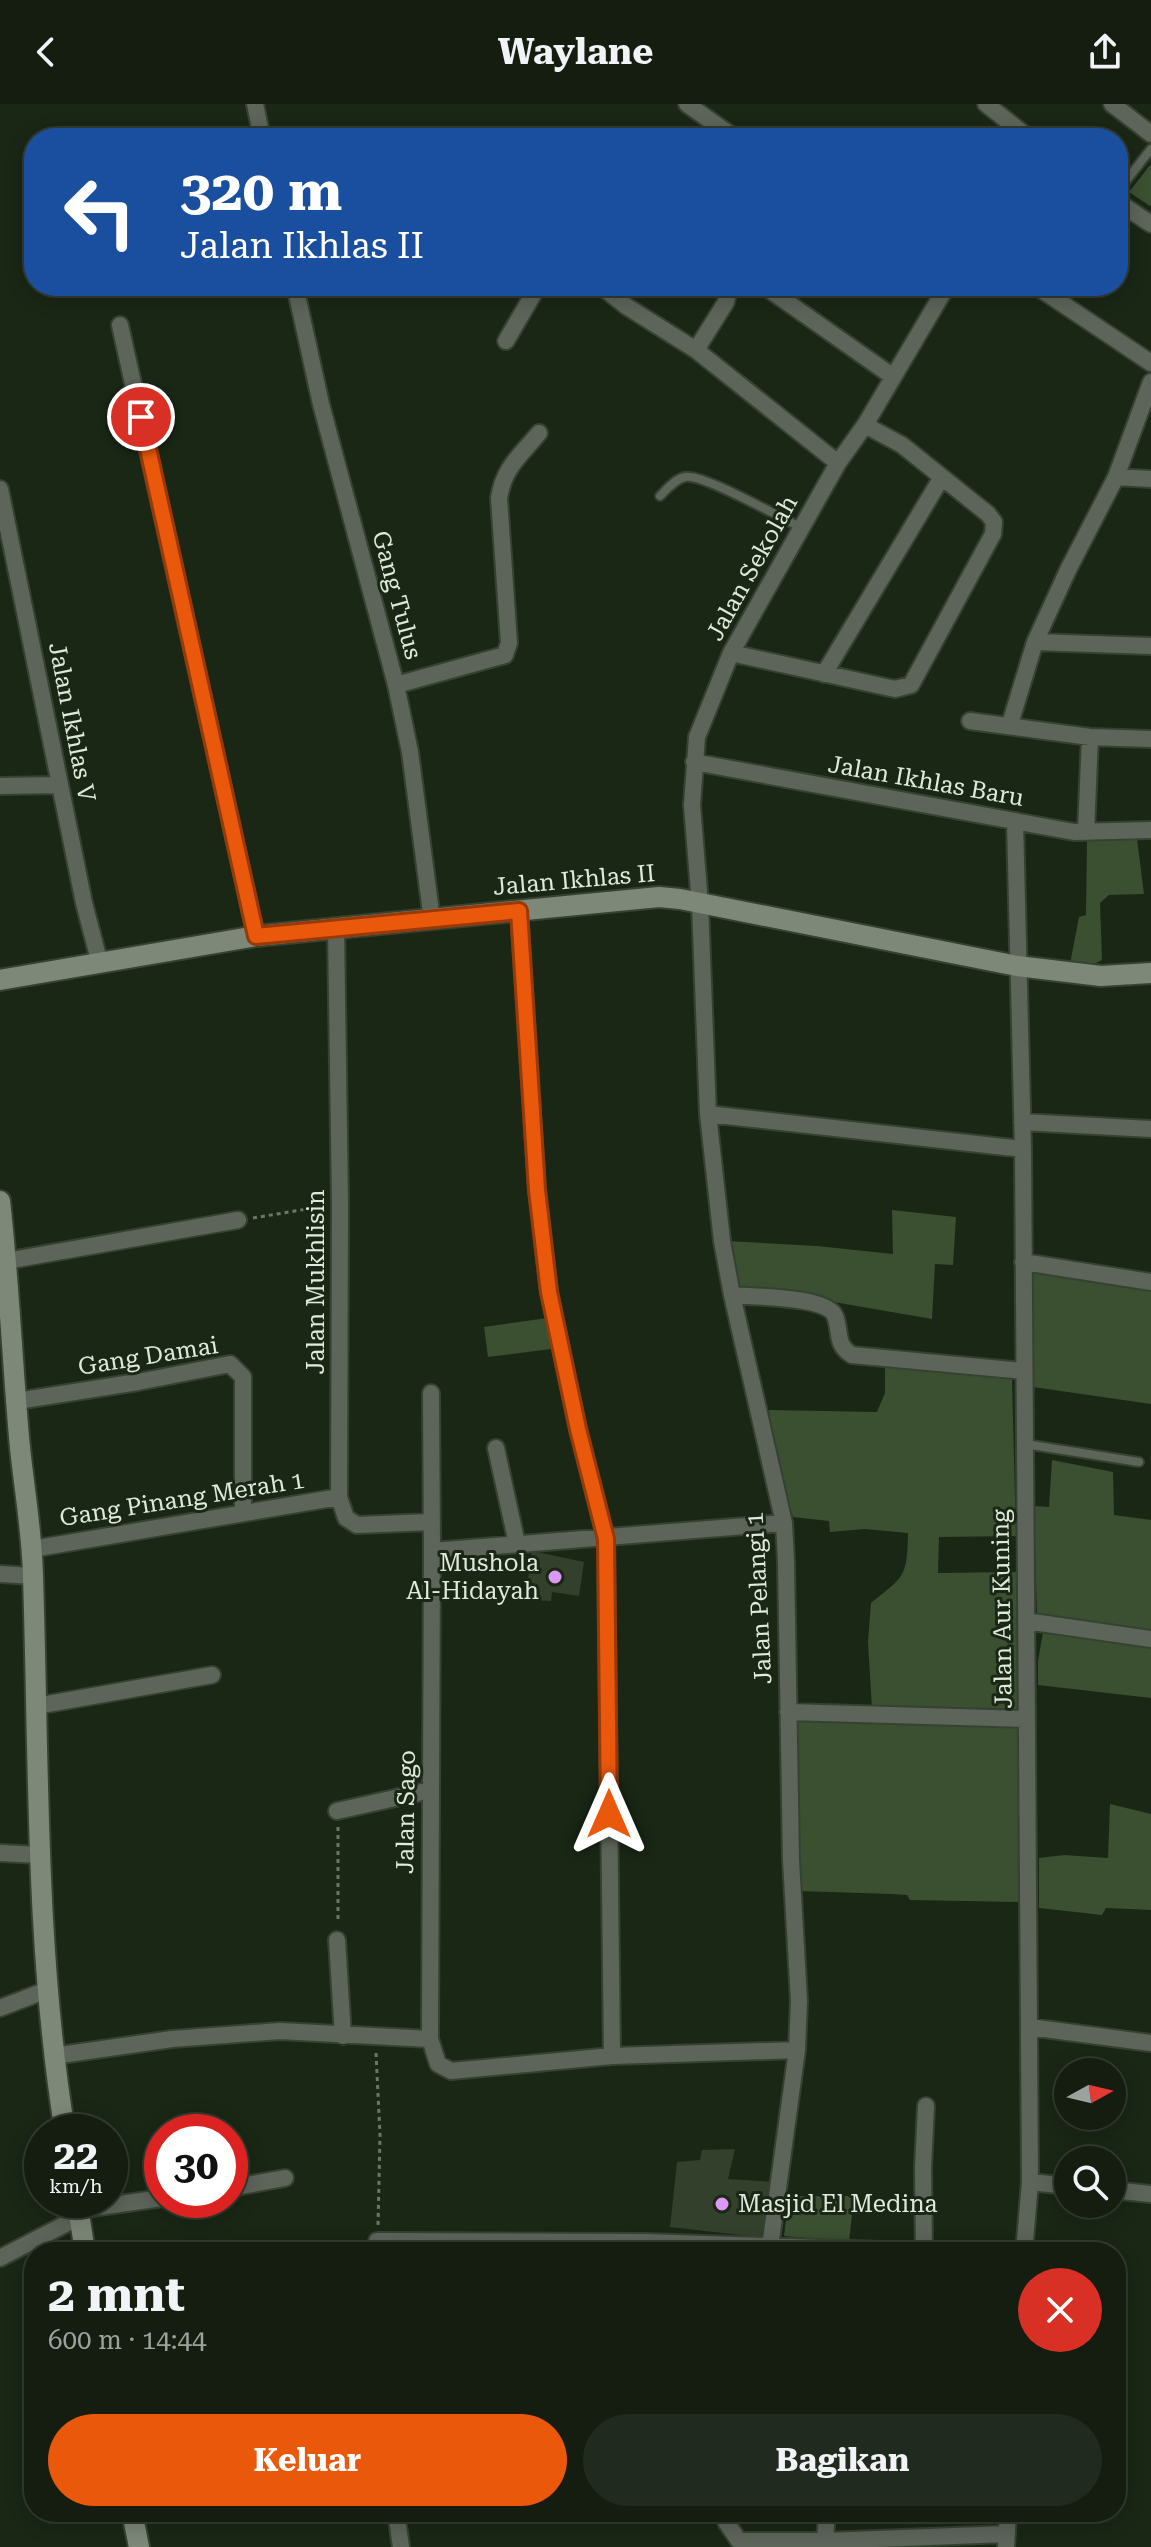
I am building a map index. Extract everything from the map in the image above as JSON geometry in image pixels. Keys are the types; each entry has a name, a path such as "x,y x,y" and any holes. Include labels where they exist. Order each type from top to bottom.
{"street":[{"path":"255,104 260,128"},
{"path":"687,104 721,128"},
{"path":"986,104 1016,128"},
{"path":"1112,104 1151,134"},
{"path":"1128,209 1151,224"},
{"name":"Gang Tulus","path":"297,296 321,404 396,685 410,752 432,920"},
{"path":"506,341 532,296"},
{"path":"614,296 696,350 838,463"},
{"path":"696,350 727,296"},
{"path":"778,296 892,376"},
{"name":"Jalan Sekolah","path":"700,904 692,805 697,737 731,653 838,463 865,425 941,296"},
{"path":"1051,296 1151,363"},
{"path":"120,325 256,936"},
{"path":"1010,724 1035,642 1116,477 1151,382"},
{"path":"731,653 895,689 911,685 993,534 994,522 902,445 865,425"},
{"path":"396,685 505,655 509,643 499,498 508,469 539,433"},
{"path":"824,674 942,477"},
{"path":"1116,477 1151,479"},
{"name":"Jalan Ikhlas V","path":"0,490 84,903 100,964"},
{"path":"1035,642 1151,646"},
{"path":"970,721 1090,737 1151,739"},
{"path":"1086,832 1090,737"},
{"name":"Jalan Ikhlas Baru","path":"694,762 1086,832 1151,830"},
{"path":"0,786 60,785"},
{"name":"Jalan Aur Kuning","path":"1015,821 1023,1149 1027,1719 1030,2182 1025,2242"},
{"name":"Jalan Ikhlas II","path":"0,980 256,936 659,897 1017,966 1101,976 1151,973"},
{"name":"Jalan Pelangi 1","path":"700,904 708,1114 722,1241 784,1523 791,1860 799,2001 797,2050 771,2242"},
{"path":"519,911 537,1190 549,1292 578,1429 606,1539 612,2056"},
{"name":"Jalan Mukhlisin","path":"336,929 340,1204 339,1497"},
{"path":"708,1114 1023,1149"},
{"path":"1022,1122 1151,1129"},
{"path":"0,1201 17,1401 10,1438 32,1549 40,1855 47,1990 62,2114"},
{"path":"4,1262 238,1220"},
{"path":"1023,1262 1151,1282"},
{"path":"732,1295 824,1305 836,1317 841,1345 852,1355 1024,1371"},
{"name":"Gang Damai","path":"17,1401 230,1364 243,1377 243,1513"},
{"path":"431,1393 432,1551 784,1523"},
{"path":"496,1448 517,1544"},
{"path":"339,1497 346,1518 357,1525 430,1522"},
{"name":"Gang Pinang Merah 1","path":"32,1549 339,1497"},
{"name":"Jalan Sago","path":"430,2039 432,1551"},
{"path":"0,1574 33,1576"},
{"path":"1026,1621 1151,1639"},
{"path":"36,1706 212,1675"},
{"path":"788,1712 1027,1719"},
{"path":"337,1811 431,1790"},
{"path":"0,1853 40,1855"},
{"path":"337,1940 343,2036"},
{"path":"0,2008 47,1990"},
{"path":"1029,2027 1151,2043"},
{"path":"53,2056 172,2039 280,2031 430,2039 438,2064 451,2071 612,2056 797,2050"},
{"path":"924,2242 926,2106"},
{"path":"248,2185 285,2178"},
{"path":"1030,2182 1054,2185"},
{"path":"1126,2191 1151,2194"},
{"path":"25,2242 64,2218"},
{"path":"79,2218 83,2242"},
{"path":"0,2258 24,2243"},
{"path":"134,2522 139,2547"},
{"path":"397,2522 399,2547"},
{"path":"726,2522 739,2541 1007,2540"},
{"path":"825,2541 826,2522"}],"lane":[{"path":"1128,178 1151,149"},
{"path":"660,496 676,481 691,476 708,481 802,528"},
{"path":"1024,1444 1139,1462"}],"path":[{"path":"238,1220 340,1204"},
{"path":"337,1811 337,1940"},
{"path":"375,2037 380,2175 376,2242"}],"green space":[{"path":"1151,164 1151,205 1150,206 1129,192"},
{"path":"1103,837 1137,839 1144,894 1109,895 1100,903 1102,960 1094,964 1070,964 1079,917 1086,915 1087,840"},
{"path":"892,1210 956,1217 953,1265 935,1264 932,1319 805,1297 739,1290 728,1241 893,1254"},
{"path":"1030,1270 1151,1286 1151,1404 1033,1387"},
{"path":"547,1318 551,1349 488,1357 484,1327"},
{"path":"885,1364 1012,1378 1016,1536 939,1537 938,1573 1020,1572 1020,1710 1015,1713 872,1709 868,1642 871,1603 902,1574 907,1559 908,1533 865,1529 830,1532 829,1521 793,1517 776,1462 769,1410 877,1412 885,1393"},
{"path":"1052,1460 1113,1472 1114,1515 1151,1520 1151,1630 1037,1616 1034,1506 1049,1507"},
{"path":"1043,1632 1151,1644 1151,1698 1038,1685"},
{"path":"796,1721 1019,1724 1022,1902 910,1900 907,1895 798,1891"},
{"path":"1110,1804 1151,1814 1151,1910 1106,1908 1102,1915 1039,1908 1039,1858 1064,1855 1108,1858"},
{"path":"789,2196 854,2196 849,2242 784,2236"}],"building":[{"name":"Mushola Al-Hidayah","path":"532,1551 584,1562 579,1596 552,1592 551,1601 525,1600"},
{"name":"Masjid El Medina","path":"735,2149 728,2179 774,2182 766,2238 670,2227 677,2162 700,2160 702,2150"}],"place":[{"name":"Mushola Al-Hidayah","path":"555,1577"},
{"name":"Masjid El Medina","path":"722,2204"}],"route":[{"path":"141,417 256,936 519,911 537,1190 549,1292 578,1429 606,1539 609,1814"}]}
